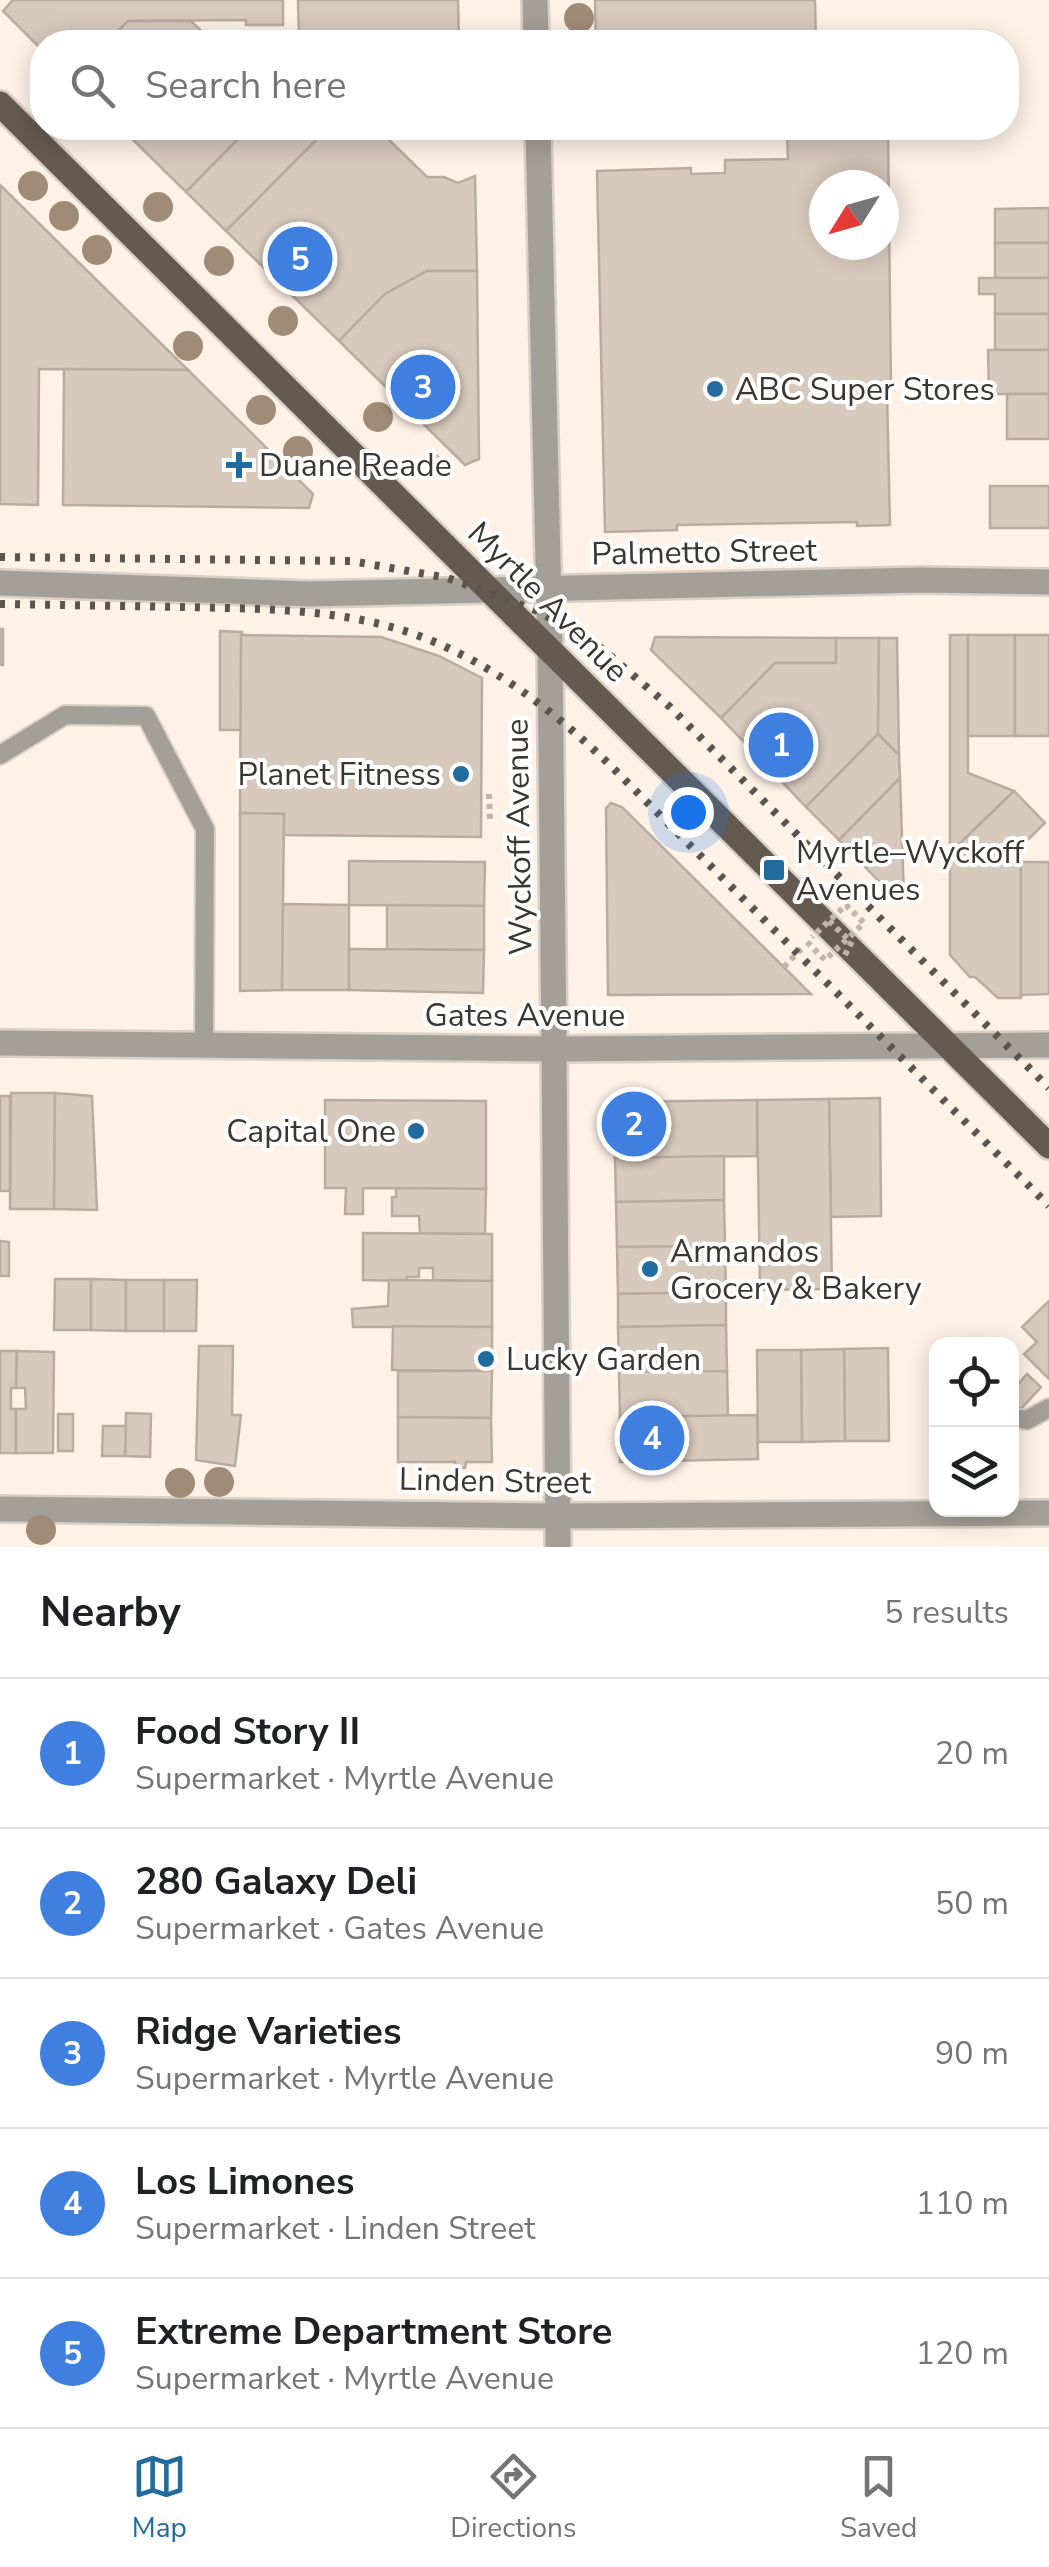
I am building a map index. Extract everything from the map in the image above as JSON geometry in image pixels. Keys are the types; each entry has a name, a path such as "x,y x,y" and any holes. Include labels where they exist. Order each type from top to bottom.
{"main road":[{"name":"Myrtle Avenue","path":"0,104 30,134"},
{"name":"Myrtle Avenue","path":"36,140 1049,1146"}],"street":[{"path":"536,0 536,30"},
{"name":"Wyckoff Avenue","path":"538,140 550,650 558,1547"},
{"name":"Palmetto Street","path":"0,583 310,594 920,580 1049,582"},
{"name":"Gates Avenue","path":"0,1043 554,1048 1049,1045"},
{"name":"Linden Street","path":"0,1510 557,1516 1049,1513"}],"lane":[{"path":"0,754 65,715 146,716 205,829 204,1045"},
{"path":"1019,1419 1026,1420 1049,1408"}],"path":[{"path":"435,456 454,475"},
{"path":"490,794 490,818"},
{"path":"784,967 807,942 825,960 864,923 846,905 812,937"},
{"path":"829,921 851,941 845,955"}],"building":[{"path":"13,0 283,0 283,25 246,25 246,20 128,21 119,30 30,30 30,38 3,11"},
{"path":"298,0 458,0 459,30 299,30"},
{"path":"595,0 815,0 816,30 596,30"},
{"path":"128,21 191,21 200,30 119,30"},
{"path":"133,140 237,140 186,192"},
{"path":"237,140 316,140 226,231 186,192"},
{"path":"316,140 389,140 427,177 444,177 458,183 475,176 477,271 427,271 385,294 339,341 226,231"},
{"path":"787,140 888,140 888,170 809,170 809,260 890,260 890,525 677,525 677,530 605,532 597,171 691,168 691,174 725,173 725,160 788,159"},
{"path":"0,185 188,370 39,369 38,505 0,504"},
{"path":"1049,208 1049,243 995,243 995,209"},
{"path":"995,243 1049,243 1049,278 995,278"},
{"path":"427,271 477,271 479,459 465,465 339,341 385,294"},
{"path":"979,278 1049,278 1049,314 995,314 995,294 979,294"},
{"path":"995,314 1049,314 1049,350 995,350"},
{"path":"988,350 1049,350 1049,394 989,394"},
{"path":"64,369 188,370 313,494 309,508 63,505"},
{"path":"1007,394 1049,394 1049,439 1007,439"},
{"path":"990,486 1049,486 1049,528 990,528"},
{"path":"3,629 3,665 0,665"},
{"path":"220,631 242,632 242,730 220,730"},
{"path":"241,635 381,637 439,656 482,678 481,837 283,835 284,814 240,813"},
{"path":"950,635 968,635 968,773 1014,791 950,853"},
{"path":"968,635 1015,635 1015,736 968,736"},
{"path":"1015,635 1049,635 1049,736 1015,736"},
{"path":"655,637 836,638 836,663 775,663 721,718 651,650"},
{"path":"836,638 879,638 878,734 806,807 721,718 775,663 836,663"},
{"path":"879,638 897,638 899,755 878,734"},
{"path":"878,734 899,755 900,778 839,840 806,807"},
{"path":"900,778 904,897 898,901 839,840"},
{"path":"1014,791 1045,823 1017,850 1017,862 1021,862 1021,998 998,998 970,977 950,955 950,853"},
{"path":"611,803 622,807 811,994 608,995 606,808"},
{"path":"240,813 284,814 282,990 240,991"},
{"path":"349,861 485,862 484,906 349,905"},
{"path":"1021,862 1049,862 1049,994 1021,995"},
{"path":"283,904 349,905 349,990 282,990"},
{"path":"387,905 484,906 484,950 387,949"},
{"path":"349,949 484,950 483,993 349,990"},
{"path":"11,1093 55,1093 54,1209 10,1209"},
{"path":"55,1093 92,1096 97,1210 54,1209"},
{"path":"0,1096 10,1096 10,1191 0,1191"},
{"path":"880,1098 881,1216 831,1217 829,1099"},
{"path":"829,1099 832,1289 760,1290 757,1100"},
{"path":"325,1100 486,1101 486,1189 363,1188 363,1214 345,1214 346,1188 325,1188"},
{"path":"757,1100 757,1156 615,1158 615,1102"},
{"path":"724,1156 724,1200 616,1202 615,1158"},
{"path":"396,1188 486,1189 485,1234 420,1233 419,1216 392,1216"},
{"path":"724,1200 725,1246 617,1247 616,1202"},
{"path":"363,1233 492,1234 492,1281 433,1280 433,1268 419,1268 419,1277 407,1277 406,1281 363,1280"},
{"path":"0,1241 9,1242 9,1276 0,1276"},
{"path":"725,1246 726,1292 618,1294 617,1247"},
{"path":"55,1279 91,1279 91,1330 54,1330"},
{"path":"91,1279 126,1280 126,1331 91,1330"},
{"path":"126,1280 164,1280 164,1331 126,1331"},
{"path":"164,1280 197,1280 196,1331 164,1331"},
{"path":"389,1280 492,1281 492,1327 353,1327 352,1309 388,1306"},
{"path":"726,1292 726,1325 618,1327 618,1294"},
{"path":"1049,1301 1049,1379 1024,1354 1037,1342 1022,1327"},
{"path":"726,1325 727,1371 619,1372 618,1327"},
{"path":"393,1326 492,1327 492,1371 392,1370"},
{"path":"199,1346 233,1346 232,1415 241,1415 235,1466 196,1460"},
{"path":"888,1348 889,1441 845,1441 844,1349"},
{"path":"844,1349 845,1441 802,1442 801,1350"},
{"path":"757,1350 801,1350 802,1442 758,1442"},
{"path":"0,1351 17,1351 16,1388 11,1388 11,1409 16,1409 16,1453 0,1453"},
{"path":"17,1351 54,1352 53,1453 16,1453 16,1409 26,1409 25,1388 16,1388"},
{"path":"398,1371 492,1371 491,1418 398,1417"},
{"path":"727,1371 728,1416 620,1417 619,1372"},
{"path":"1027,1374 1041,1387 1021,1409 1019,1407 1019,1383"},
{"path":"126,1413 151,1414 150,1457 125,1456"},
{"path":"58,1414 73,1414 73,1451 58,1451"},
{"path":"757,1415 758,1459 620,1462 620,1417"},
{"path":"398,1417 491,1418 492,1462 466,1462 465,1468 455,1467 455,1462 398,1462"},
{"path":"103,1426 126,1426 125,1456 102,1456"}],"railway":[{"path":"0,557 351,561 448,578 540,612 601,648 670,707 1049,1088"},
{"path":"0,604 319,613 385,625 418,636 494,672 573,731 609,764 1049,1206"}],"place":[{"name":"Extreme Department Store","path":"300,259"},
{"name":"Ridge Varieties","path":"423,387"},
{"name":"ABC Super Stores","path":"715,389"},
{"name":"Duane Reade","path":"239,465"},
{"name":"Food Story II","path":"781,745"},
{"name":"Planet Fitness","path":"461,774"},
{"name":"Myrtle–Wyckoff Avenues","path":"774,870"},
{"name":"280 Galaxy Deli","path":"634,1124"},
{"name":"Capital One","path":"416,1131"},
{"name":"Armandos Grocery & Bakery","path":"650,1269"},
{"name":"Lucky Garden","path":"486,1359"},
{"name":"Los Limones","path":"652,1438"}]}
